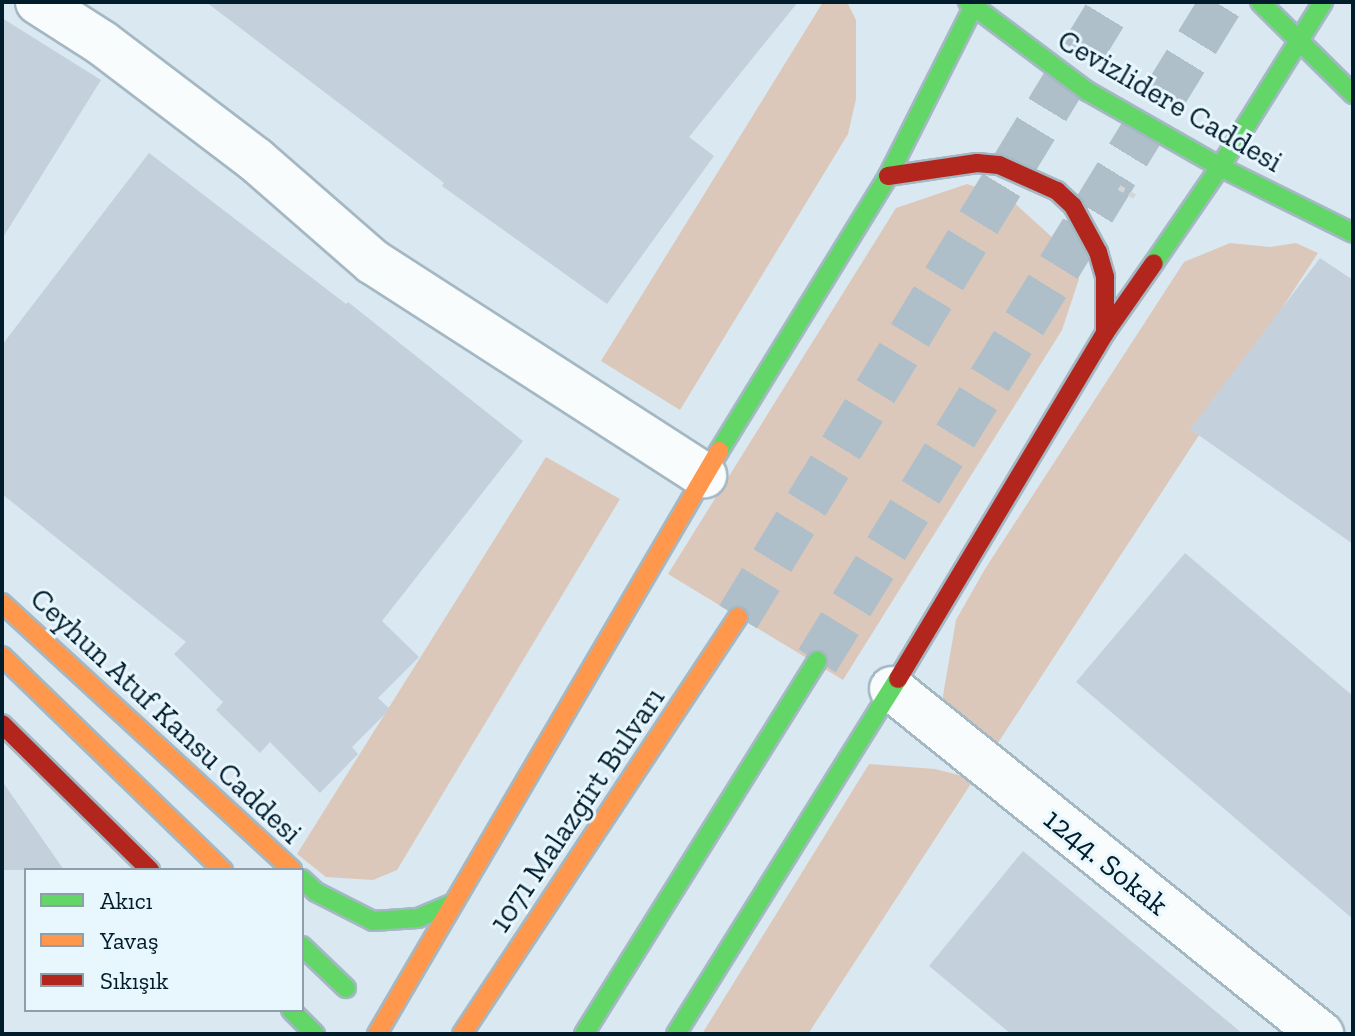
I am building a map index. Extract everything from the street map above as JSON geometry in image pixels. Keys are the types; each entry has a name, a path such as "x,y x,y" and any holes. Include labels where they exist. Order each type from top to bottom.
{"main road":[{"path":"1260,2 1353,94"},
{"path":"676,1034 892,689 1105,333 1220,167 1323,2"},
{"path":"377,1034 704,475 888,176 972,4"},
{"name":"Cevizlidere Caddesi","path":"972,4 1087,91 1220,167 1353,233"},
{"path":"888,176 955,166 999,165 1057,191 1073,206 1098,252 1105,277 1105,333"},
{"name":"Ceyhun Atuf Kansu Caddesi","path":"2,603 290,868"},
{"name":"1071 Malazgirt Bulvarı","path":"462,1034 738,617"},
{"path":"2,656 221,868"},
{"path":"584,1034 817,661"},
{"path":"2,724 148,868"},
{"name":"Ceyhun Atuf Kansu Caddesi","path":"304,881 316,892 373,921 418,918 451,904"},
{"path":"304,948 346,988"},
{"path":"293,1012 315,1034"}],"street":[{"path":"38,2 102,43 256,160 373,262 704,475"},
{"name":"1244. Sokak","path":"892,689 1321,1034"}],"shaded area":[{"path":"823,2 847,2 856,20 856,99 848,134 680,410 601,361"},
{"path":"967,184 1010,199 1054,239 1079,279 1062,330 843,680 668,574 896,208"},
{"path":"1230,243 1270,247 1296,243 1318,253 994,749 941,707 956,620 985,569 1184,262"},
{"path":"546,457 620,499 397,870 373,880 326,877 297,854"},
{"path":"869,764 935,769 974,779 808,1034 702,1034"}],"building":[{"path":"206,2 798,2 689,137 714,156 607,304 442,186 444,183"},
{"path":"2,18 101,80 2,239"},
{"path":"149,153 346,304 348,302 523,441 382,621 419,657 378,698 390,709 352,747 358,754 320,793 270,742 260,753 216,710 223,702 174,654 186,642 2,494 2,345"},
{"path":"1320,258 1353,280 1353,544 1190,429"},
{"path":"1185,553 1353,696 1353,919 1076,682"},
{"path":"2,781 63,868 2,870"},
{"path":"1023,851 1243,1034 1011,1034 929,966"}],"tunnel":[{"path":"738,617 1113,2"},
{"path":"817,661 1222,2"}],"traffic: fast":[{"path":"968,2 1087,91 1220,167 1353,233"},
{"path":"719,451 888,176 976,2"},
{"path":"1260,2 1353,94"},
{"path":"1154,263 1220,167 1323,2"},
{"path":"584,1034 817,661"},
{"path":"676,1034 898,679"},
{"path":"304,881 316,892 373,921 418,918 451,904"},
{"path":"304,948 346,988"},
{"path":"293,1012 315,1034"}],"traffic: slow":[{"path":"377,1034 719,451"},
{"path":"2,603 290,868"},
{"path":"462,1034 738,617"},
{"path":"2,656 221,868"}],"traffic: jam":[{"path":"888,176 977,163 999,165 1057,191 1073,206 1098,252 1105,277 1105,333"},
{"path":"898,679 1105,333 1154,263"},
{"path":"2,724 148,868"}]}
